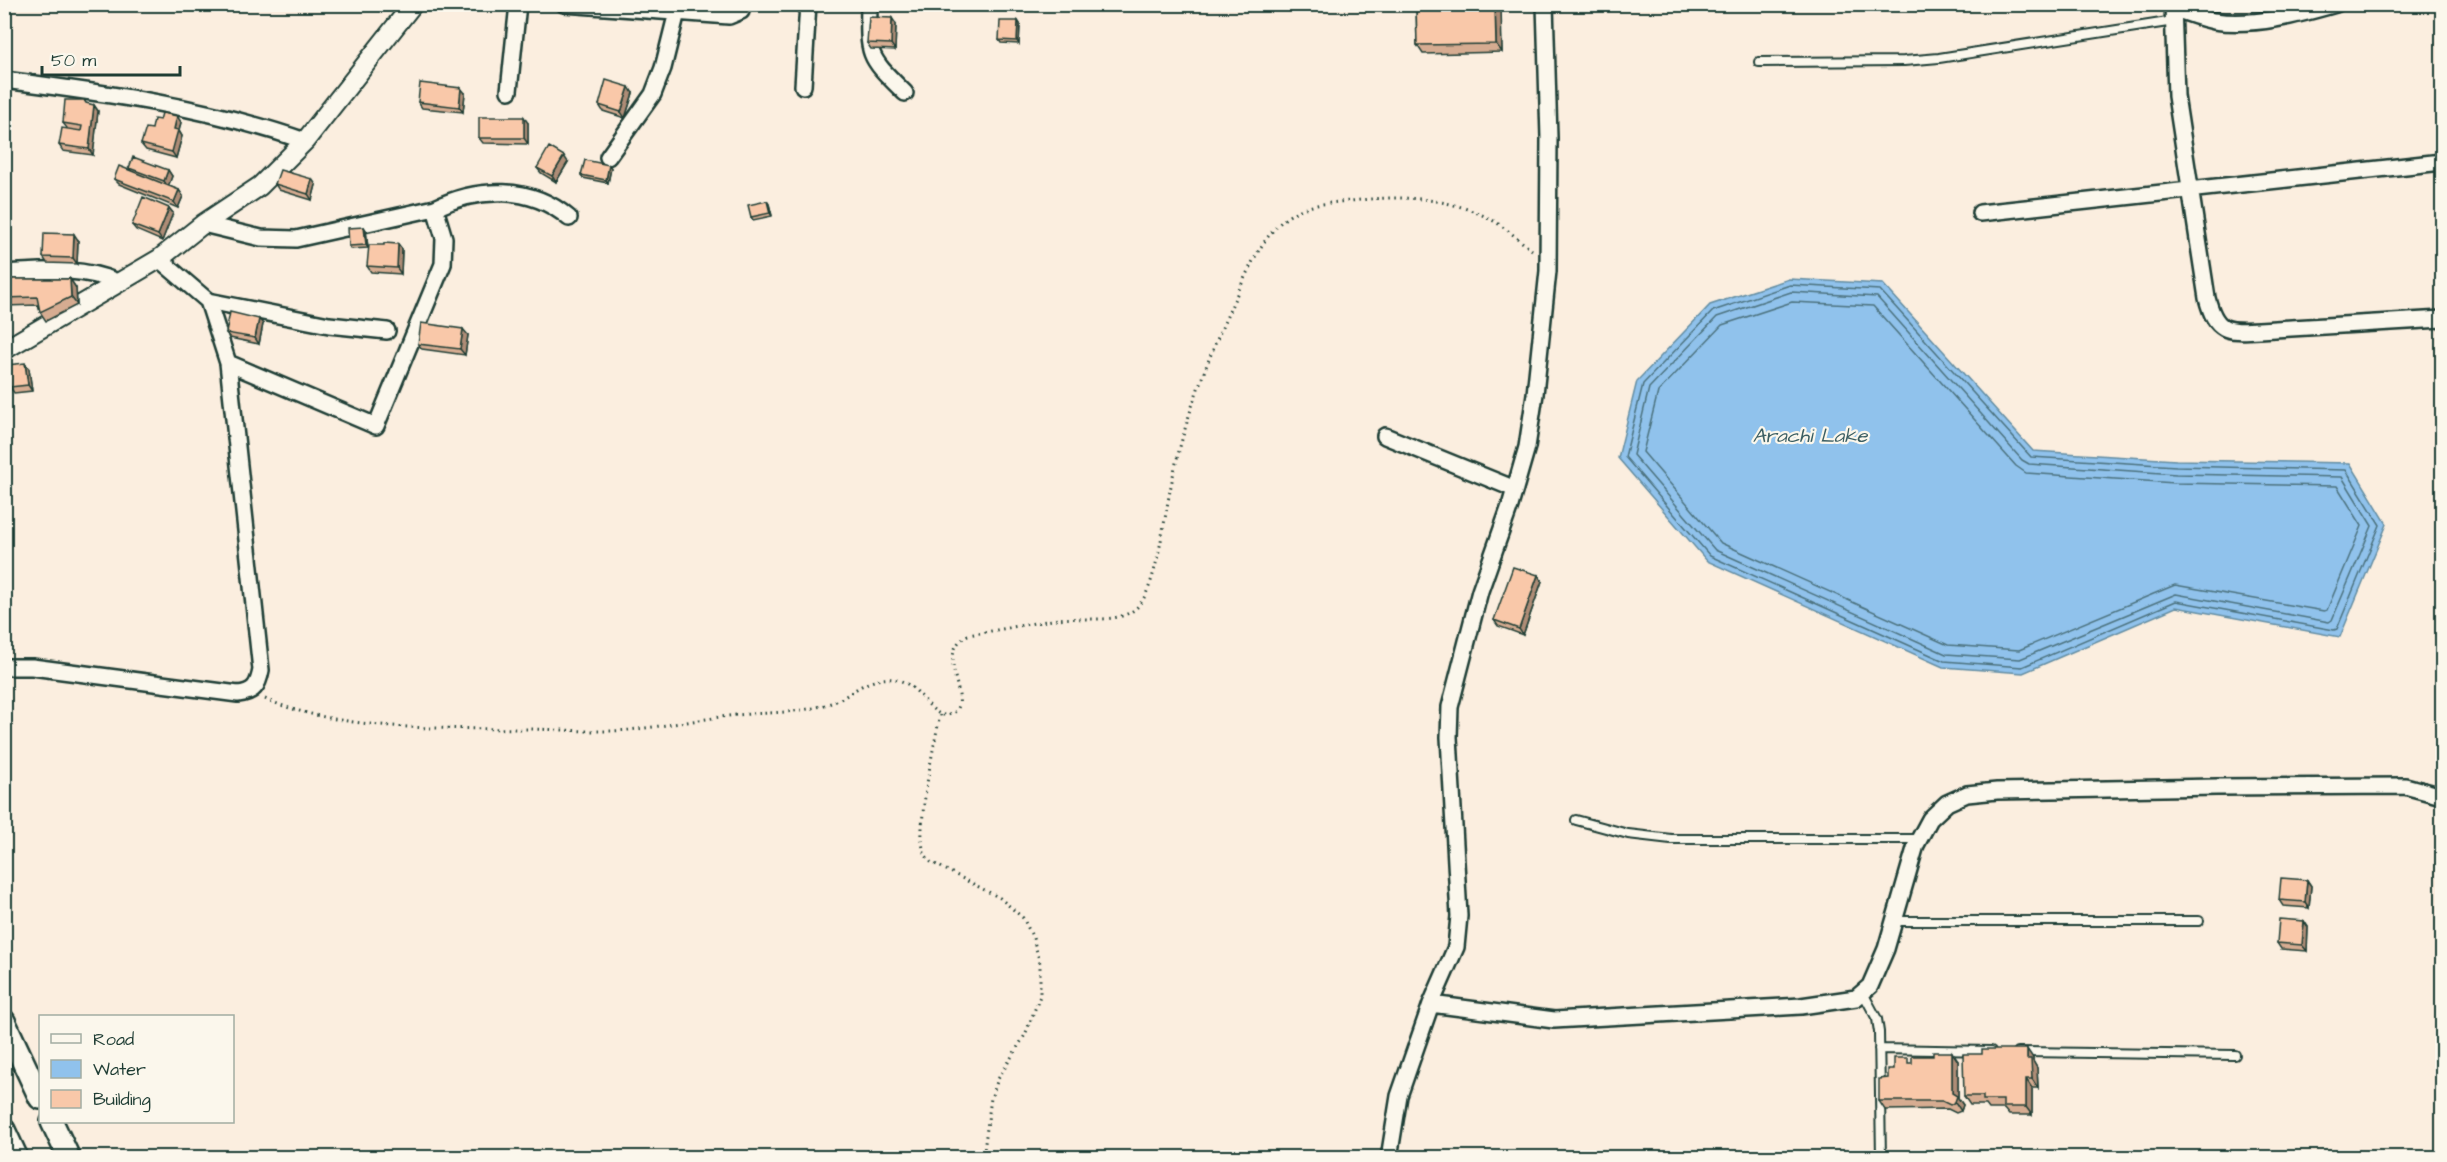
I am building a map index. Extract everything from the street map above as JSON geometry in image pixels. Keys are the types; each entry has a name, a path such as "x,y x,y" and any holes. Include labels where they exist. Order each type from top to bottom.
{"main road":[{"path":"4,1021 39,1096"},
{"path":"52,1123 69,1158"},
{"path":"4,1130 17,1158"}],"street":[{"path":"4,350 159,259 203,224 260,186 304,141 413,4"},
{"path":"509,91 518,4"},
{"path":"564,4 729,15 741,11 742,4"},
{"path":"803,86 808,4"},
{"path":"869,4 871,55 876,64 905,93"},
{"path":"1389,1158 1399,1096 1431,1004 1456,947 1459,916 1449,737 1450,707 1480,591 1527,447 1535,394 1548,261 1549,138 1545,4"},
{"path":"2336,4 2306,13 2235,22 2215,21 2173,11 2176,96 2189,189 2211,315 2220,327 2232,331 2442,319"},
{"path":"608,157 653,94 663,68 677,12"},
{"path":"4,80 92,91 232,118 304,141"},
{"path":"1980,213 2442,162"},
{"path":"203,224 261,238 296,239 435,208 452,199 489,193 523,194 558,209 569,218"},
{"path":"228,363 376,426 443,264 444,238 435,208"},
{"path":"159,259 208,301 329,325 387,331"},
{"path":"4,273 72,270 99,274 117,282"},
{"path":"4,667 32,668 238,694 249,692 259,681 261,670 228,363 208,301"},
{"path":"1385,436 1515,489"},
{"path":"1431,1004 1554,1020 1801,1006 1856,998 1870,986 1886,948 1919,839 1930,819 1947,803 1967,794 1997,791 2405,786 2442,796"}],"lane":[{"path":"1760,62 1904,61 1939,58 2173,11"},
{"path":"1575,820 1628,834 1671,839 1919,839"},
{"path":"1894,921 2199,921"},
{"path":"1863,993 1877,1019 1881,1158"},
{"path":"1879,1049 1998,1051"},
{"path":"2009,1051 2235,1055"}],"path":[{"path":"249,692 287,708 387,727 627,730 738,715 794,712 833,703 868,682 886,677 910,684 940,715 951,715 958,709 960,701 952,657 959,640 968,635 1061,619 1087,621 1119,617 1139,606 1147,591 1156,559 1175,464 1190,411 1217,338 1257,252 1286,219 1309,206 1385,197 1425,199 1461,206 1493,221 1548,261"},
{"path":"940,715 926,793 923,844 925,856 931,862 1000,898 1023,918 1033,938 1040,963 1040,996 1025,1035 998,1079 991,1098 983,1158"}],"water":[{"name":"Arachi Lake","path":"1789,279 1883,284 2033,451 2176,460 2350,463 2387,524 2340,637 2176,607 2023,673 1943,667 1707,561 1618,458 1637,381 1710,305"}],"building":[{"path":"1416,4 1495,4 1496,44 1417,45"},
{"path":"869,17 892,18 891,44 867,43"},
{"path":"1000,21 1018,21 1017,41 999,40"},
{"path":"606,80 629,87 621,112 599,105"},
{"path":"420,83 461,88 459,107 418,102"},
{"path":"65,100 84,100 94,105 89,149 59,145 62,128 81,131 82,126 63,123"},
{"path":"162,113 177,116 174,129 178,130 172,152 141,144 146,128 152,129 154,119 160,120"},
{"path":"479,117 524,117 524,138 479,138"},
{"path":"549,147 564,156 552,176 537,168"},
{"path":"133,157 168,170 164,181 129,168"},
{"path":"585,160 609,165 606,180 581,175"},
{"path":"119,166 179,190 174,202 114,179"},
{"path":"280,170 312,179 308,194 275,184"},
{"path":"143,197 169,208 158,235 132,225"},
{"path":"767,201 770,213 751,217 748,205"},
{"path":"364,227 366,245 349,246 348,228"},
{"path":"44,233 74,234 73,258 43,257"},
{"path":"384,243 398,244 397,268 367,266 369,245 384,245"},
{"path":"4,279 70,279 71,297 40,312 37,297 4,298"},
{"path":"230,312 259,319 255,338 226,333"},
{"path":"421,323 463,329 460,349 418,344"},
{"path":"25,363 28,385 10,387 7,365"},
{"path":"1513,567 1538,575 1519,629 1494,620"},
{"path":"2281,878 2307,880 2305,902 2279,900"},
{"path":"2279,919 2304,921 2302,945 2277,943"},
{"path":"1982,1049 2027,1049 2027,1059 2031,1059 2032,1079 2026,1079 2026,1107 2003,1107 2003,1100 1983,1100 1983,1096 1964,1096 1963,1054 1982,1054"},
{"path":"1933,1052 1952,1052 1952,1093 1957,1096 1955,1102 1950,1105 1942,1101 1879,1101 1879,1079 1888,1078 1888,1069 1894,1069 1894,1058 1908,1058 1908,1063 1912,1063 1912,1056 1933,1056"}]}
